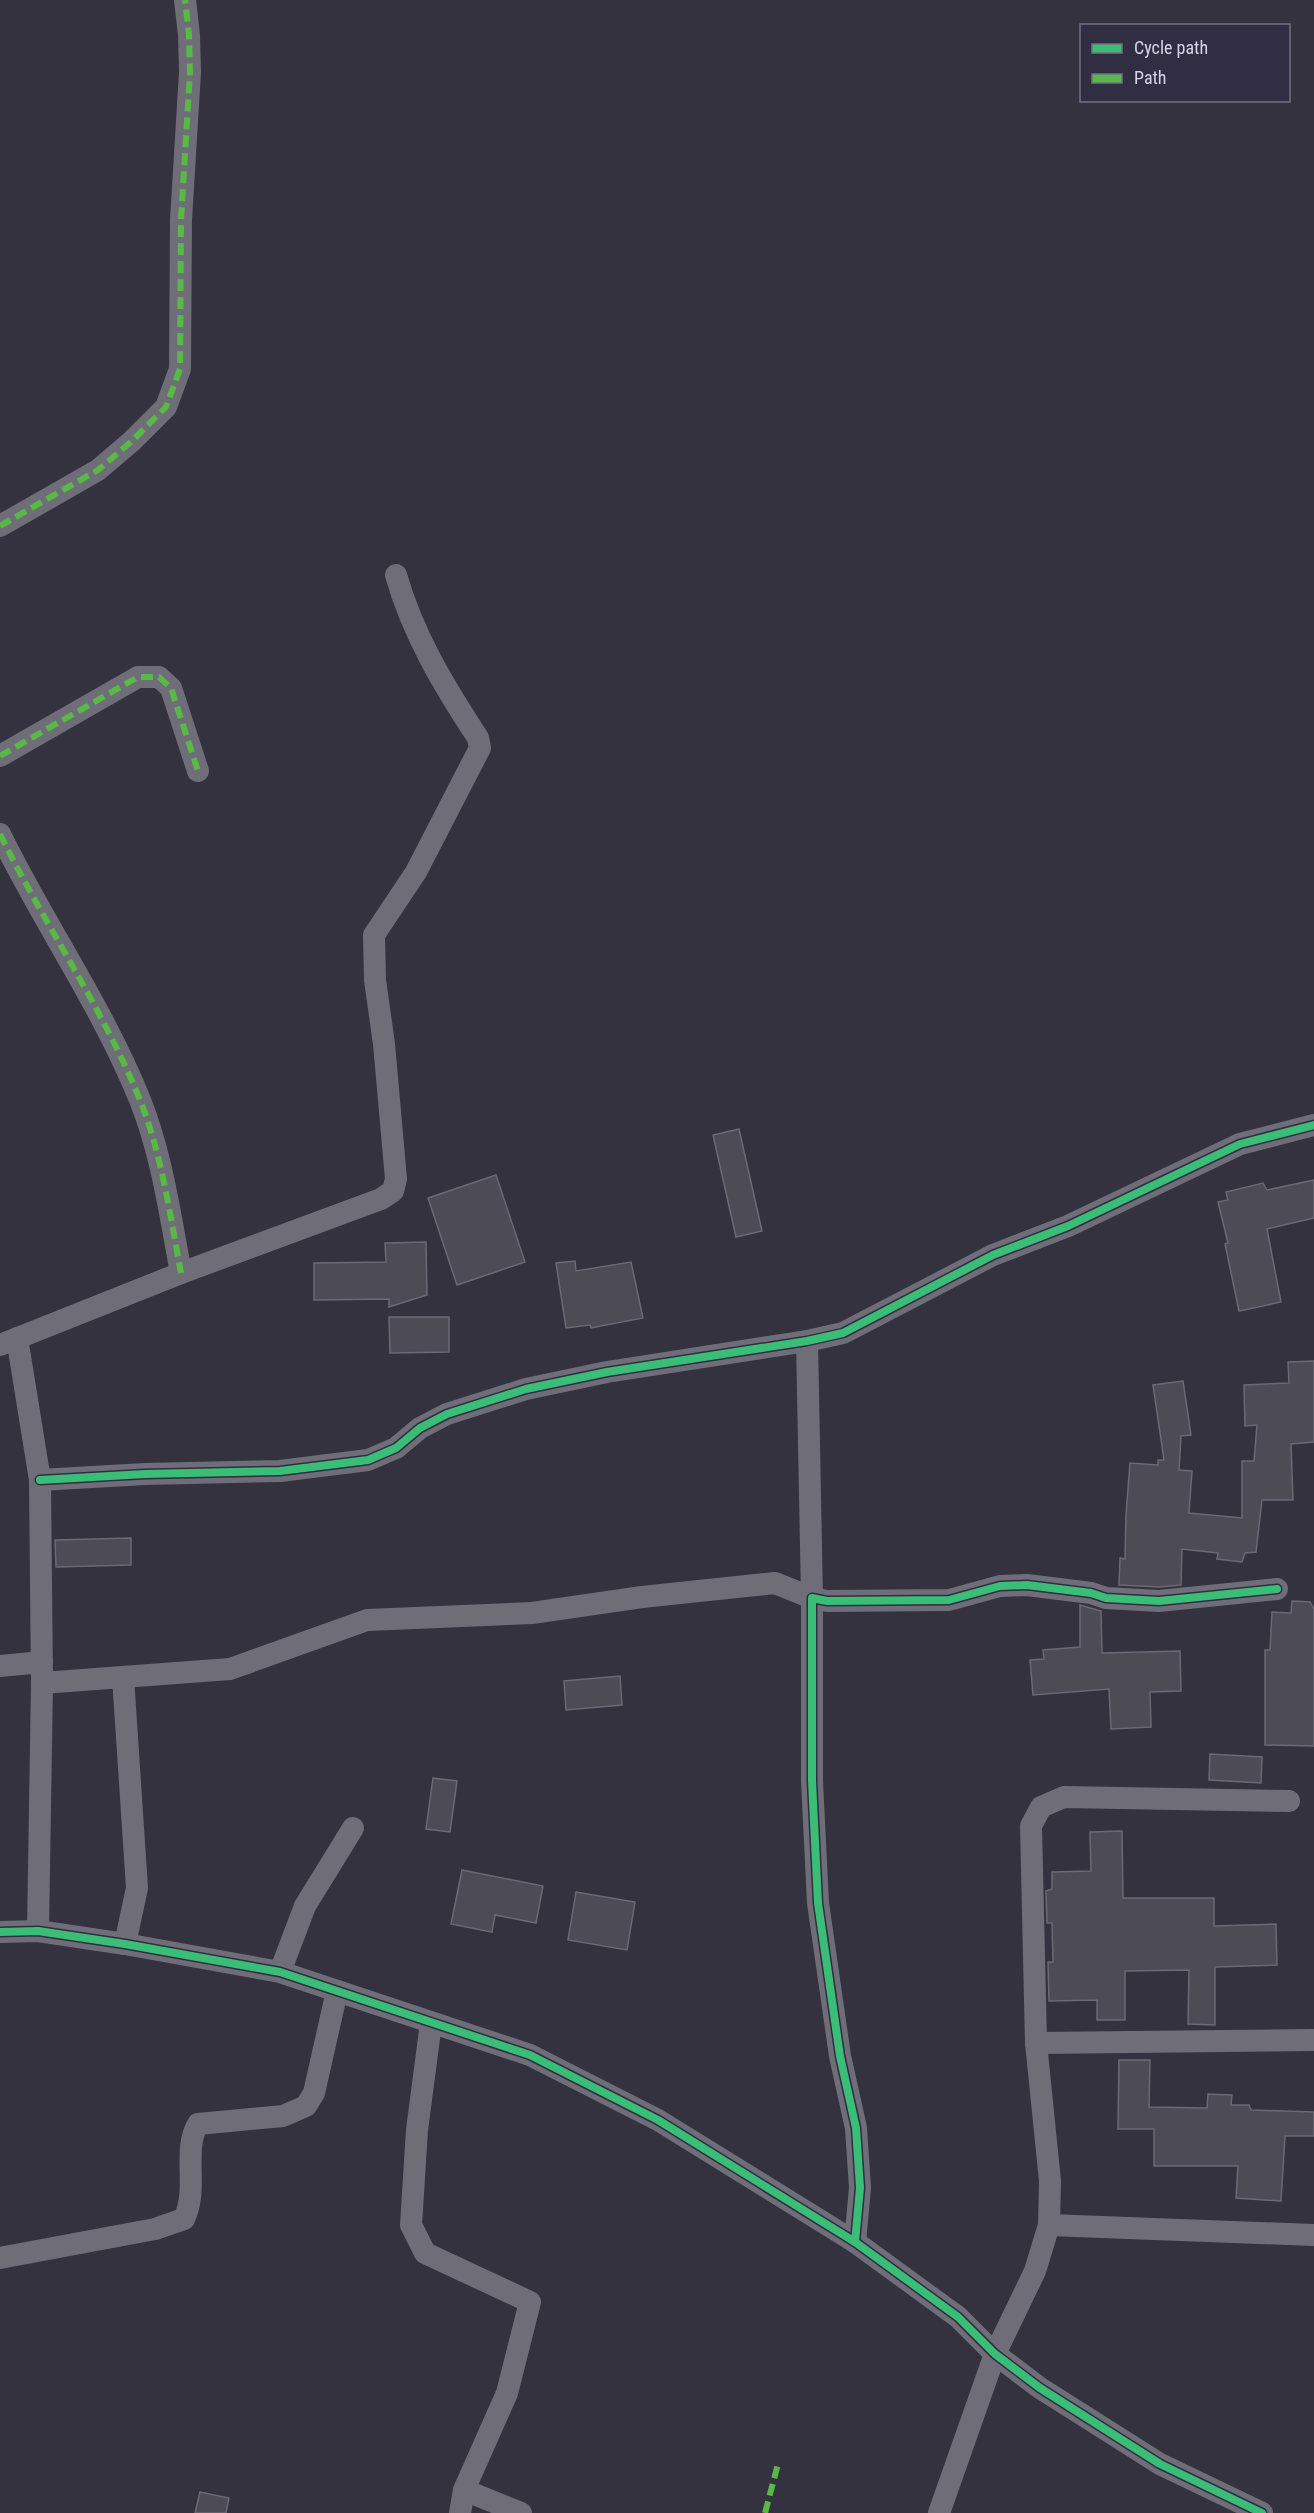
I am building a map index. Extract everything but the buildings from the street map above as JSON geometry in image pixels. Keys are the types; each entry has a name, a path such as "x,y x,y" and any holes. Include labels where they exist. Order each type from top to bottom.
{"street":[{"path":"0,526 98,470 132,441 166,407 180,369 181,220 190,72 185,0"},
{"path":"38,1931 42,1673 40,1480 8,1342 181,1273 381,1199 393,1191 396,1179 384,1044 375,980 374,935 416,872 480,748 478,738 439,679 405,608 396,575"},
{"path":"0,756 138,677 159,677 171,688 198,771"},
{"path":"0,834 104,1025 140,1100 158,1156 181,1273"},
{"path":"40,1480 145,1474 280,1471 358,1462 396,1448 420,1428 447,1414 526,1389 607,1371 807,1341 843,1333 993,1255 1068,1226 1240,1144 1314,1125"},
{"path":"807,1341 812,1598 812,1781 818,1903 840,2056 856,2128 860,2188 855,2242"},
{"path":"0,1666 42,1673 123,1677 230,1669 367,1620 532,1613 642,1597 775,1583 812,1598 827,1601 949,1600 1000,1586 1027,1585 1091,1593 1106,1598 1171,1601 1277,1588"},
{"path":"123,1677 136,1888 125,1944"},
{"path":"939,2513 995,2354 1035,2271 1049,2224 1050,2181 1036,2043 1031,1826 1041,1807 1064,1797 1289,1801"},
{"path":"280,1972 305,1906 353,1828"},
{"path":"0,1932 38,1931 280,1972 530,2055 658,2120 855,2242 958,2317 995,2354 1040,2388 1160,2464 1257,2512"},
{"path":"0,2258 155,2229 184,2219 191,2205 191,2135 198,2124 283,2116 306,2106 314,2093 337,1991"},
{"path":"430,2023 417,2130 411,2225 425,2253 530,2302 507,2393 464,2490 460,2513"},
{"path":"1036,2043 1314,2040"},
{"path":"1049,2224 1314,2235"},
{"path":"464,2490 521,2513"}],"marked path":[{"path":"0,526 98,470 132,441 166,407 180,369 181,220 190,72 185,0"},
{"path":"0,756 138,677 159,677 171,688 198,771"},
{"path":"0,834 109,1032 140,1100 160,1164 181,1273"},
{"path":"765,2513 778,2464"}],"cycle path":[{"path":"40,1480 145,1474 280,1471 368,1460 396,1448 420,1428 447,1414 526,1389 607,1372 807,1341 843,1333 993,1255 1068,1226 1240,1144 1314,1125"},
{"path":"855,2242 860,2188 856,2128 840,2056 818,1903 812,1781 812,1598 827,1601 949,1600 1000,1586 1027,1585 1091,1593 1106,1598 1159,1601 1277,1589"},
{"path":"0,1932 38,1931 280,1972 530,2055 658,2120 855,2242 958,2317 995,2354 1040,2388 1160,2464 1262,2513"}]}
